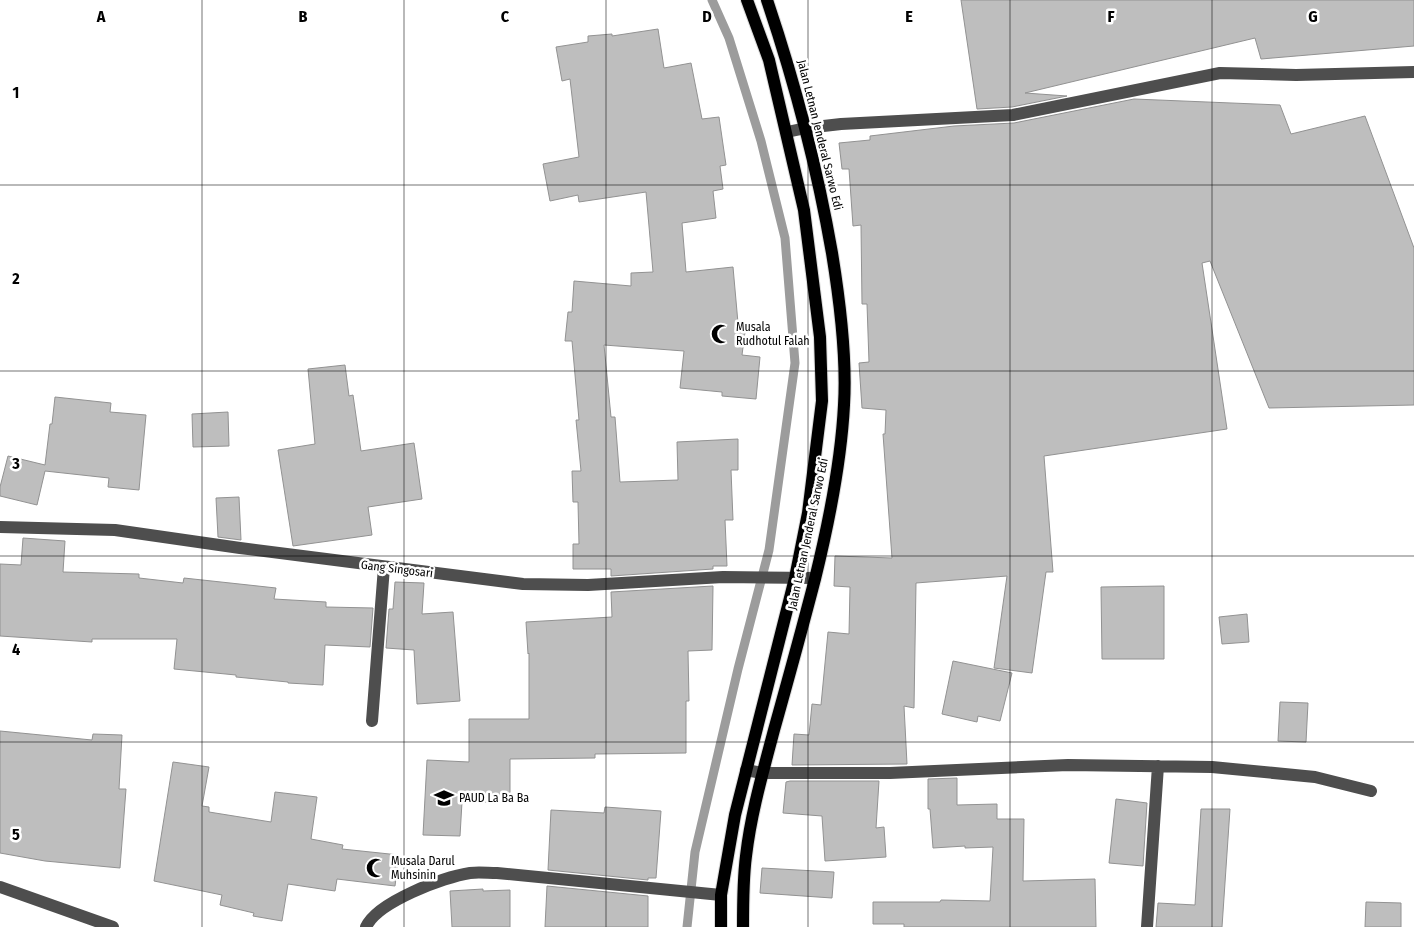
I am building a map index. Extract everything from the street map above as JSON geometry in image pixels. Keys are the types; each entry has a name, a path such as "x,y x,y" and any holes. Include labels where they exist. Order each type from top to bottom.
{"main road":[{"name":"Jalan Letnan Jenderal Sarwo Edi","path":"722,927 717,894 746,770 795,578 808,513 822,401 820,337 804,210 769,60 747,0"},
{"name":"Jalan Letnan Jenderal Sarwo Edi","path":"743,927 746,857 752,820 762,772 815,578 839,464 844,403 842,334 824,204 806,128 786,57 767,0"}],"street":[{"path":"787,132 841,124 1013,115 1220,73 1414,72"},
{"name":"Gang Singosari","path":"0,526 115,530 523,584 588,585 723,577 815,578"},
{"path":"372,721 384,567"},
{"path":"746,770 762,772 890,773 1068,765 1212,766 1315,777 1371,791"},
{"path":"1147,927 1158,766"},
{"path":"366,927 376,913 405,895 448,878 470,873 497,873 717,894"},
{"path":"0,887 91,923 113,927"}],"building":[{"path":"961,0 1414,0 1414,46 1261,59 1255,38 1025,93 1067,96 1012,107 977,109"},
{"path":"658,29 664,68 691,63 702,119 719,117 726,165 720,166 723,189 713,191 716,218 682,223 686,272 733,267 738,323 746,324 742,355 760,357 756,399 722,396 722,392 680,388 684,351 604,345 611,417 615,417 620,482 678,480 677,442 738,439 738,470 731,470 733,520 725,520 727,566 713,566 713,569 611,576 611,569 573,569 573,544 579,544 578,502 573,502 572,471 581,471 576,420 579,420 572,341 565,341 568,312 572,312 574,281 631,286 631,273 653,272 646,192 579,202 578,195 550,201 543,164 579,157 570,79 562,81 556,47 588,42 588,36 612,34 612,36"},
{"path":"1134,99 1280,105 1291,134 1365,116 1414,248 1414,405 1269,408 1210,261 1202,263 1227,429 1044,456 1053,572 1046,572 1032,673 994,668 1007,576 916,583 914,708 904,706 907,764 792,765 794,734 809,735 812,704 821,705 828,632 849,634 850,587 834,586 835,556 892,558 883,434 885,434 886,410 862,408 859,363 869,362 867,304 862,304 861,225 853,226 849,169 842,169 839,143 870,140 870,136 954,126 1014,123"},
{"path":"345,365 349,396 353,395 361,451 414,443 422,499 368,507 372,535 293,546 278,450 315,444 308,369"},
{"path":"55,397 111,403 110,412 146,415 139,490 108,487 109,478 45,471 37,505 0,496 0,487 8,456 45,465"},
{"path":"228,412 229,446 193,447 192,414"},
{"path":"239,497 241,540 218,537 216,498"},
{"path":"23,538 65,541 63,572 139,574 139,578 183,583 184,578 276,588 274,599 326,602 326,607 373,608 370,647 325,645 323,685 288,683 236,677 236,675 174,669 177,639 92,639 92,642 0,636 0,564 21,565"},
{"path":"395,582 424,583 422,614 453,612 460,701 417,704 414,650 386,648 389,609 393,609"},
{"path":"713,586 712,650 688,651 689,701 686,701 686,753 595,754 595,758 510,759 510,802 462,802 460,836 423,835 427,760 469,762 469,719 529,719 529,653 526,622 612,617 611,592"},
{"path":"1164,586 1164,659 1102,659 1101,587"},
{"path":"1247,614 1249,642 1222,644 1219,617"},
{"path":"953,661 1012,673 1000,721 978,716 977,722 942,714"},
{"path":"1280,702 1308,703 1306,742 1278,741"},
{"path":"0,731 92,740 93,734 122,735 119,789 126,789 120,868 45,861 0,853"},
{"path":"173,762 209,767 202,806 209,807 209,812 271,822 275,792 317,797 311,839 343,845 342,849 399,855 395,886 337,879 335,891 288,884 282,921 253,916 254,913 220,905 222,895 154,881"},
{"path":"957,778 957,805 997,804 997,819 1024,819 1023,881 1095,879 1096,927 904,927 904,924 873,924 873,902 990,901 993,847 933,848 930,809 928,809 928,779"},
{"path":"879,781 876,828 884,827 886,857 825,861 822,816 783,813 786,782"},
{"path":"1116,799 1147,803 1143,866 1109,863"},
{"path":"605,807 661,811 656,878 648,878 648,880 548,870 551,810 604,813"},
{"path":"1201,809 1230,809 1222,927 1156,927 1158,903 1195,905"},
{"path":"762,868 834,872 832,898 760,893"},
{"path":"547,886 648,896 648,927 545,927"},
{"path":"483,889 483,891 510,890 510,927 452,927 450,891"},
{"path":"1366,902 1401,903 1401,927 1365,927"}],"waterway":[{"path":"687,927 695,852 738,669 769,550 795,363 785,238 761,141 729,38 712,0"}],"place":[{"name":"Musala Rudhotul Falah","path":"721,334"},
{"name":"PAUD La Ba Ba","path":"444,798"},
{"name":"Musala Darul Muhsinin","path":"376,868"}]}
